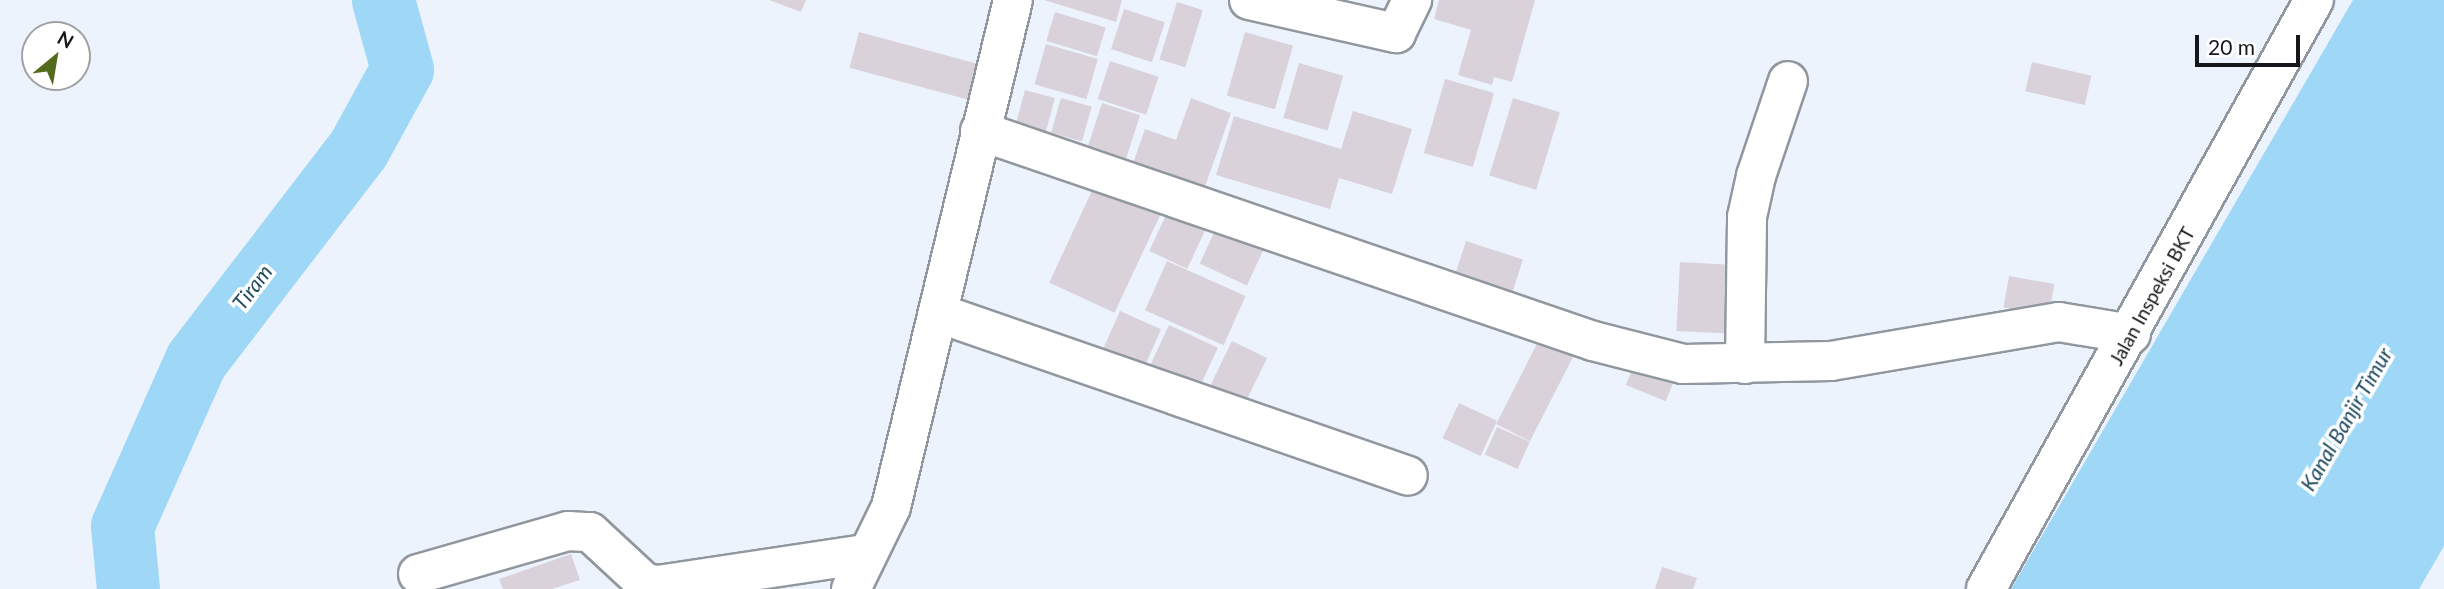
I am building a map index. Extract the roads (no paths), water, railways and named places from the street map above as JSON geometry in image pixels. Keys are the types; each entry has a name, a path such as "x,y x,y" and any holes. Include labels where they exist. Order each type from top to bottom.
{"street":[{"path":"851,589 865,554 891,507 1013,0"},
{"path":"1249,0 1396,33 1412,0"},
{"name":"Jalan Inspeksi BKT","path":"1986,589 2131,334 2314,0"},
{"path":"1745,364 1747,217 1756,176 1788,81"},
{"path":"980,131 1593,341 1683,364 1831,361 2059,322 2131,334"},
{"path":"938,313 1408,476"},
{"path":"418,574 568,531 590,532 645,583 658,585 865,554"}],"water":[{"name":"Kanal Banjir Timur","path":"2353,0 2444,0 2444,546 2419,589 2011,589"}],"waterway":[{"name":"Tiram","path":"128,589 122,526 196,360 358,149 402,69 383,0"}]}
